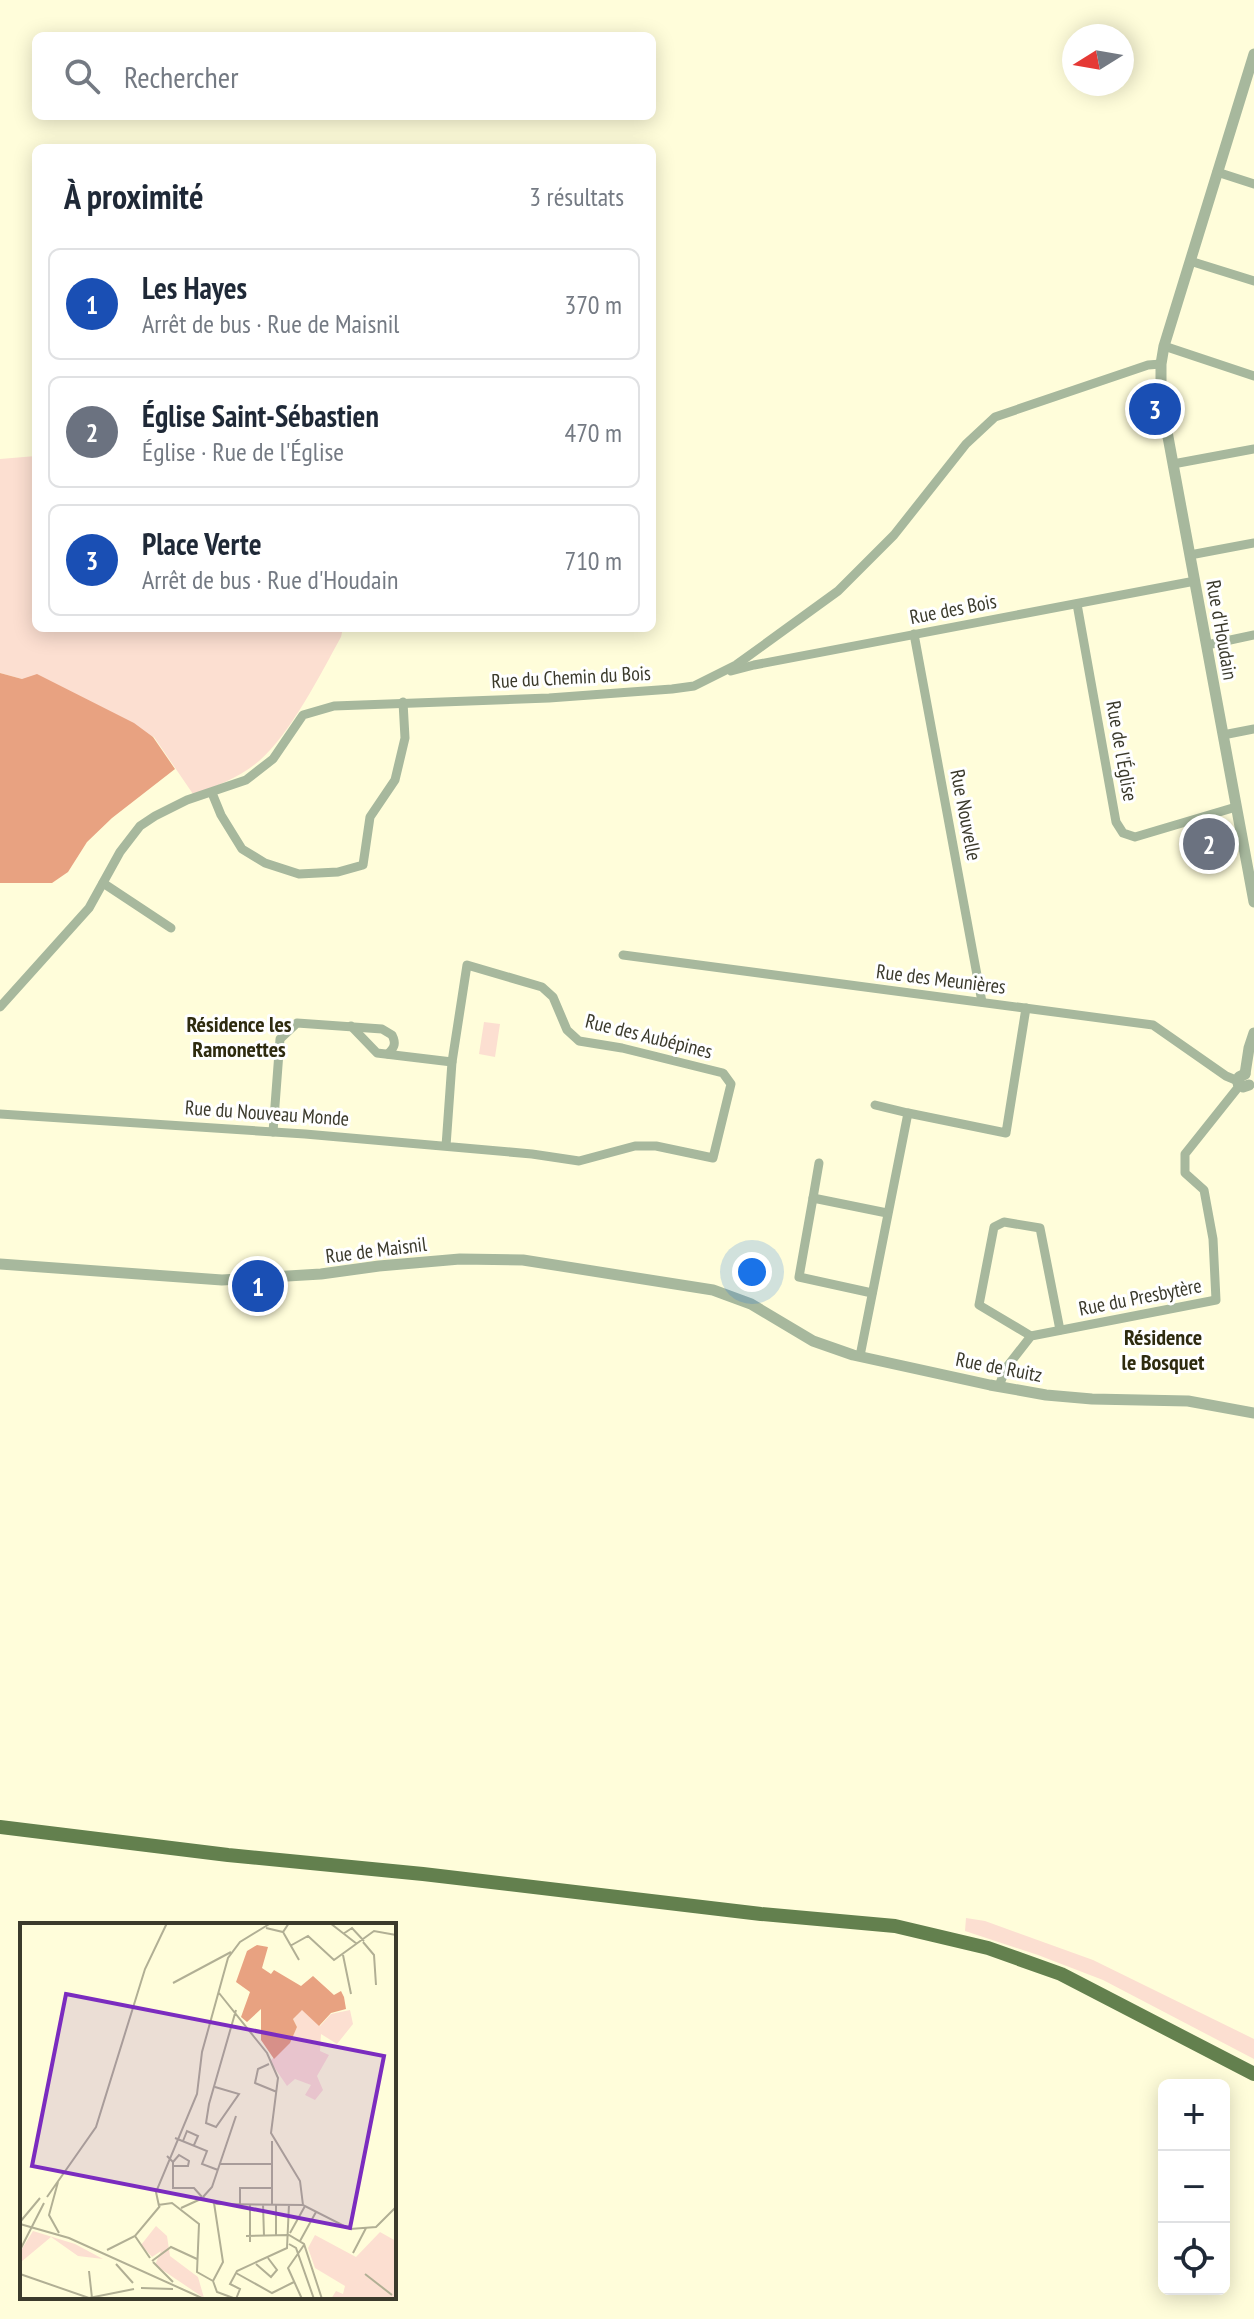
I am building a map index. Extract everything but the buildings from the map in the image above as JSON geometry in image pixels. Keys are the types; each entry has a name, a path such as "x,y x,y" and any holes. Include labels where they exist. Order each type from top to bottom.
{"main road":[{"path":"0,1827 244,1857 895,1926 988,1948 1061,1974 1254,2074"}],"street":[{"path":"1254,54 1250,85 1217,172 1190,261 1254,281"},
{"path":"1217,172 1254,184"},
{"name":"Rue d'Houdain","path":"1190,261 1164,346 1161,399 1254,902"},
{"path":"1164,346 1254,376"},
{"name":"Rue du Chemin du Bois","path":"0,1007 89,908 120,852 140,826 187,800 246,780 273,759 303,715 334,706 549,698 694,686 718,675 817,607 856,574 894,535 966,444 995,417 1148,365 1161,364"},
{"path":"1173,464 1254,449"},
{"path":"1190,555 1254,543"},
{"name":"Rue des Bois","path":"718,675 754,665 1195,581"},
{"name":"Rue de l'Église","path":"1077,604 1116,822 1123,833 1135,837 1236,807"},
{"name":"Rue Nouvelle","path":"914,634 982,1002"},
{"path":"1207,645 1254,635"},
{"path":"212,793 221,815 242,849 265,863 299,874 338,872 363,865 370,817 395,780 405,738 403,702"},
{"path":"1223,735 1254,729"},
{"path":"103,883 171,928"},
{"name":"Rue des Meunières","path":"623,955 1153,1025 1226,1076 1245,1083"},
{"name":"Rue des Aubépines","path":"452,1062 467,965 542,987 553,997 567,1030 579,1041 622,1048 723,1073 731,1084 713,1158 656,1146 635,1146 579,1161 532,1154"},
{"path":"875,1105 1006,1133 1026,1008"},
{"path":"273,1132 280,1039 297,1023 382,1029 392,1035 395,1042 388,1054"},
{"path":"351,1026 377,1053 452,1062 446,1146"},
{"path":"1245,1083 1254,1033"},
{"name":"Rue du Presbytère","path":"1031,1336 1216,1300 1213,1239 1204,1190 1185,1173 1185,1154 1245,1083"},
{"path":"860,1356 908,1113"},
{"name":"Rue du Nouveau Monde","path":"0,1114 273,1132 532,1154"},
{"path":"819,1163 799,1277 872,1293"},
{"path":"813,1198 887,1213"},
{"path":"999,1386 1006,1368 1031,1336 979,1305 994,1227 1004,1222 1040,1228 1060,1330"},
{"name":"Rue de Maisnil","path":"0,1264 233,1280 460,1259 523,1260 713,1290 751,1304"},
{"name":"Rue de Ruitz","path":"751,1304 813,1341 860,1356 1046,1395 1188,1401 1254,1413"}],"shaded area":[{"path":"32,456 32,632 342,632 293,719 271,749 252,767 228,781 193,794 154,737 22,679 0,673 0,459"},
{"path":"0,673 22,679 37,674 134,723 153,737 175,769 112,818 87,842 68,872 52,883 0,883"},
{"path":"484,1022 500,1024 495,1057 479,1054"},
{"path":"966,1918 985,1921 1093,1960 1254,2039 1254,2059 1103,1980 965,1931"}],"place":[{"name":"Place Verte","path":"1155,409"},
{"name":"Église Saint-Sébastien","path":"1209,844"},
{"name":"Les Hayes","path":"258,1286"}],"district":[{"name":"Résidence les Ramonettes","path":"239,1036"},
{"name":"Résidence le Bosquet","path":"1163,1350"}]}
